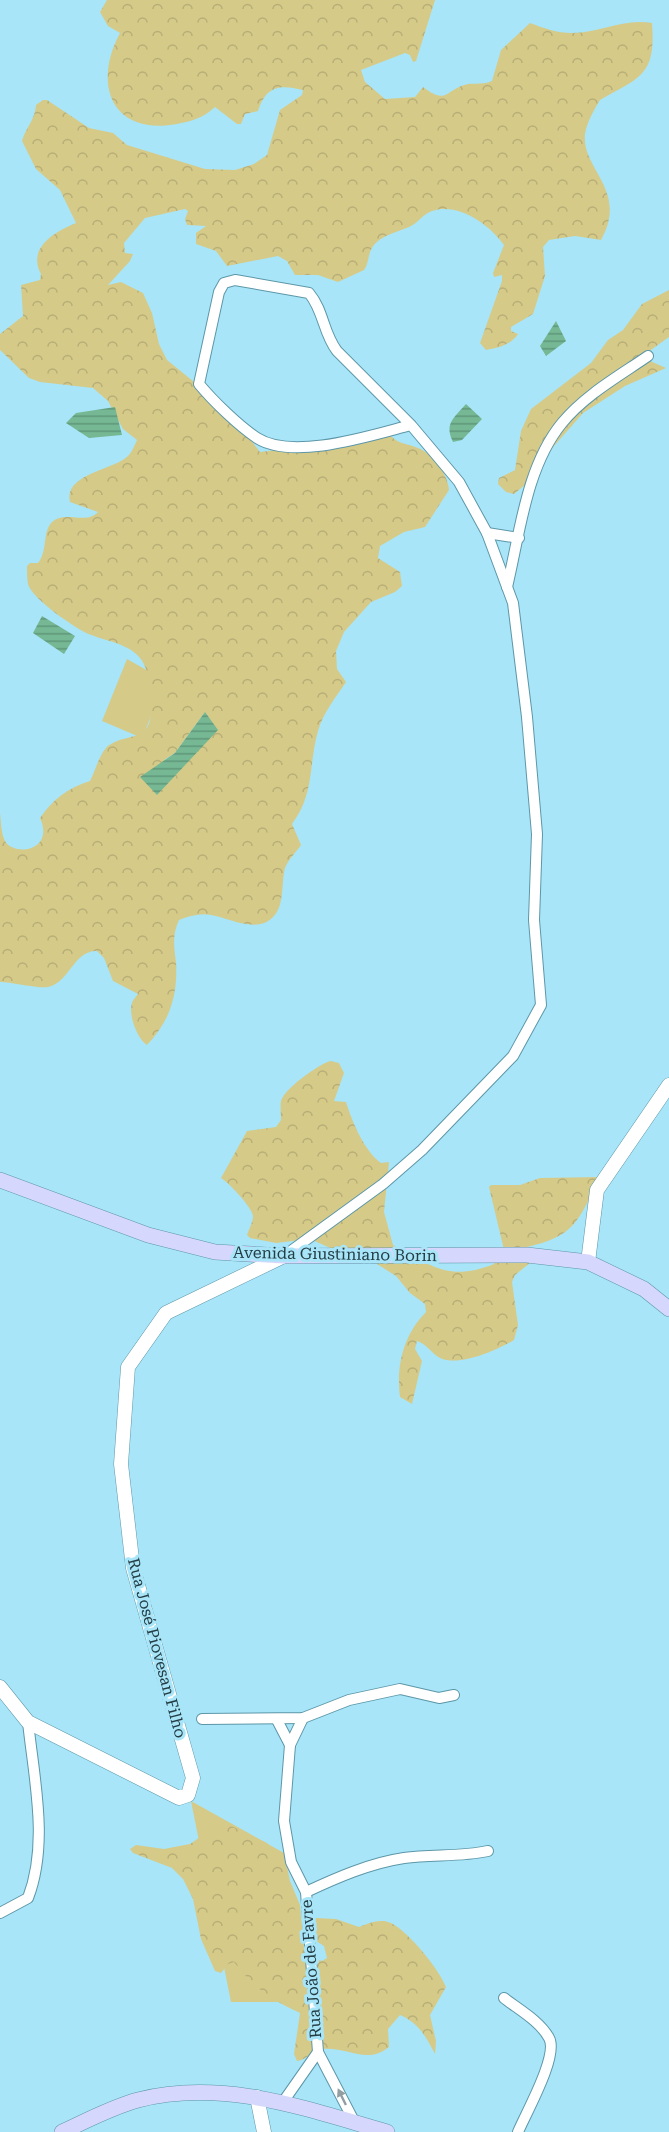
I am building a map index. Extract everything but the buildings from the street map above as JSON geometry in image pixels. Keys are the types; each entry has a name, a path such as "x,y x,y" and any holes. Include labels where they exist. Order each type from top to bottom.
{"main road":[{"name":"Avenida Giustiniano Borin","path":"0,1180 148,1235 214,1252 284,1256 527,1255 588,1262 644,1289 669,1309"},
{"path":"62,2132 139,2100 189,2094 257,2097 283,2102 387,2132"}],"street":[{"path":"284,1256 383,1184 422,1150 513,1056 541,1005 534,920 537,834 513,603 487,533 459,482 411,426 337,351 328,339 319,304 309,293 235,280 224,283 219,292 199,384 257,438 271,444 318,445 411,426"},
{"path":"507,587 536,468 561,423 594,393 648,356"},
{"path":"487,533 519,537"},
{"path":"588,1262 597,1190 669,1085"},
{"name":"Rua José Piovesan Filho","path":"0,1687 28,1722 179,1798 188,1795 192,1779 133,1568 121,1464 128,1367 166,1313 284,1256"},
{"path":"202,1719 221,1717 277,1720 303,1718 375,1693 400,1689 439,1698 454,1695"},
{"path":"290,1745 303,1718"},
{"path":"277,1720 290,1745"},
{"path":"0,1913 28,1898 33,1884 39,1841 28,1722"},
{"name":"Rua João de Favre","path":"290,1745 284,1821 291,1862 306,1892 318,2052"},
{"path":"306,1892 357,1871 403,1858 469,1855 488,1851"},
{"path":"504,1998 544,2030 552,2043 550,2058 518,2132"},
{"path":"283,2102 318,2052 355,2123"},
{"path":"257,2097 264,2132"}],"green space":[{"path":"107,0 435,0 416,61 413,62 410,55 405,53 361,70 365,82 385,99 415,97 423,87 431,93 442,96 460,86 492,81 501,50 530,23 572,33 631,22 652,23 653,40 648,64 643,72 626,86 600,100 586,130 586,147 602,181 610,207 608,223 601,240 575,236 549,240 543,247 545,276 533,314 511,327 511,331 518,334 504,345 486,350 480,343 502,281 502,275 494,277 493,273 504,245 490,230 462,212 442,209 432,211 412,226 384,237 372,248 364,270 338,282 318,275 295,275 287,261 278,256 227,266 216,251 196,244 196,233 206,226 187,225 185,219 188,211 185,209 145,218 124,243 125,253 133,254 130,261 108,285 121,282 143,293 152,313 159,344 167,360 226,408 260,452 391,436 429,455 443,471 449,490 425,527 404,532 380,546 378,558 400,572 402,586 395,592 371,602 344,632 336,651 337,669 346,682 320,724 308,790 292,824 301,845 285,868 277,912 266,922 251,925 207,914 179,920 174,936 176,986 174,996 162,1027 147,1045 137,1032 132,1020 132,1002 138,994 113,981 104,958 97,951 83,956 61,980 48,987 0,982 0,813 3,835 10,846 24,849 38,844 42,838 43,829 40,818 45,811 62,795 90,781 106,748 120,740 141,733 150,721 151,711 148,676 140,658 124,646 91,635 76,627 37,597 28,584 27,566 30,563 38,563 41,558 47,531 52,522 63,517 93,516 98,512 70,502 70,493 74,485 128,456 137,440 123,429 108,401 93,388 40,382 29,378 0,350 0,334 23,316 21,285 40,280 37,256 40,249 52,236 76,223 60,190 36,169 22,141 36,105 47,100 89,128 113,133 127,145 205,169 235,170 254,164 267,155 280,110 302,95 303,90 287,87 274,89 265,96 258,111 245,114 241,124 237,124 215,107 188,122 155,126 137,122 123,114 114,103 109,88 108,71 112,52 120,33 108,26 100,12","holes":["205,712 157,795 164,760 175,753"]},
{"path":"669,290 669,337 641,357 666,368 625,386 583,413 554,446 532,479 514,494 506,492 498,484 499,478 515,470 521,431 531,409 591,363 608,340 623,330 642,304"},
{"path":"127,659 166,681 142,738 102,721"},
{"path":"330,1061 339,1063 344,1073 334,1101 346,1102 355,1126 369,1151 381,1163 389,1162 384,1212 393,1245 430,1265 465,1272 494,1264 504,1250 489,1187 491,1185 520,1185 540,1178 600,1177 580,1217 573,1225 554,1238 523,1248 536,1258 515,1275 512,1282 518,1325 514,1340 488,1352 458,1360 440,1358 417,1341 415,1349 422,1361 412,1404 400,1397 400,1363 412,1331 426,1312 425,1304 410,1293 396,1276 369,1259 346,1255 310,1239 276,1243 250,1238 247,1235 253,1218 252,1212 229,1184 221,1178 247,1131 276,1127 281,1120 281,1101 284,1096 302,1078"},
{"path":"191,1801 284,1853 290,1881 300,1905 309,2002 231,2002"},
{"path":"219,1824 229,1825 267,1843 284,1866 285,1888 296,1911 293,1936 308,1956 322,1961 327,1958 324,1946 313,1939 309,1924 316,1918 336,1919 359,1927 383,1921 391,1923 414,1942 437,1971 446,1987 430,2015 436,2041 435,2054 417,2026 400,2015 388,2029 389,2047 381,2052 365,2055 323,2049 297,2061 294,2054 300,2013 264,1992 234,1962 228,1964 221,1973 215,1971 201,1939 193,1899 183,1879 172,1868 133,1853 130,1849 136,1845 164,1849 190,1844"}],"shaded area":[{"path":"556,321 566,341 546,356 540,346"},
{"path":"466,404 482,419 462,440 453,442 450,425"},
{"path":"115,407 122,435 89,438 66,423 76,413"},
{"path":"42,616 75,636 64,654 33,633"},
{"path":"205,712 218,730 157,795 140,777 175,753"}]}
